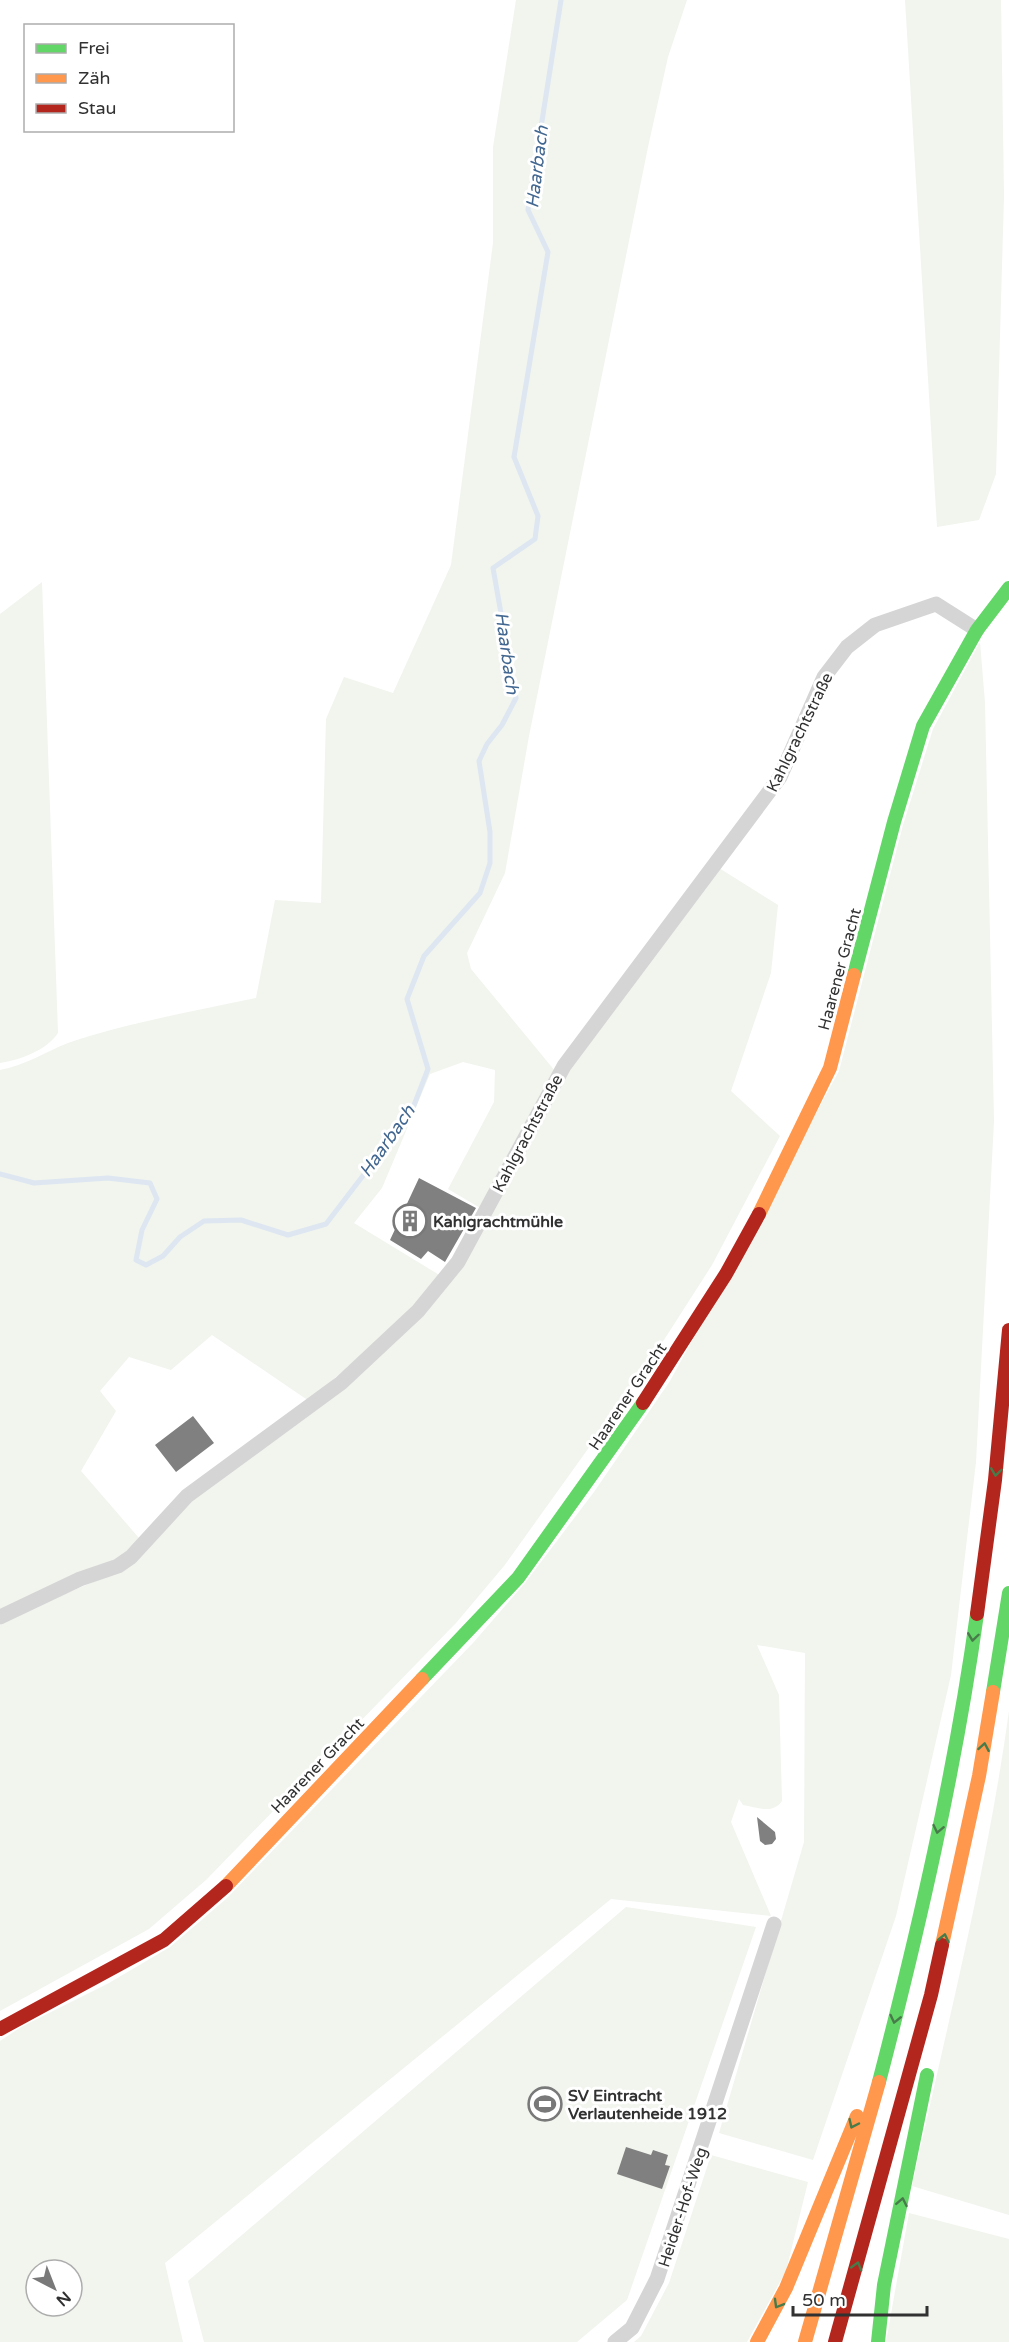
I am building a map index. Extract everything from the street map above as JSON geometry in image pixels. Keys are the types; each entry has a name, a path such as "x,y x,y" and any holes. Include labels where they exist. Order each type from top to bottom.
{"main road":[{"name":"Haarener Gracht","path":"0,2029 164,1940 220,1893 518,1578 662,1376 742,1245 830,1068 894,822 922,726 977,630 1009,588"},
{"path":"805,2342 887,2052 925,1894 959,1726 998,1459 1009,1330"},
{"path":"835,2342 931,1995 979,1776 1009,1593"},
{"path":"878,2342 884,2285 927,2076 931,1995"},
{"path":"756,2342 785,2293 833,2167 887,2052"}],"street":[{"name":"Kahlgrachtstraße","path":"0,1617 81,1579 118,1566 130,1557 186,1496 341,1383 418,1311 458,1262 564,1065 780,777 824,677 847,647 875,625 936,604 977,630"},
{"name":"Heider-Hof-Weg","path":"615,2342 632,2328 657,2279 774,1924"}],"shaded area":[{"path":"516,0 687,0 668,57 648,147 529,736 505,873 467,953 471,969 555,1071 482,1209 448,1189 494,1102 495,1070 463,1062 430,1074 382,1188 354,1223 441,1276 414,1308 309,1401 212,1335 171,1370 129,1357 100,1391 116,1411 81,1471 139,1538 127,1554 0,1611 0,1070 26,1062 68,1043 113,1029 256,998 275,900 321,903 326,719 344,677 393,693 451,565 493,243 493,147"},
{"path":"905,0 1001,0 1004,196 996,474 979,520 937,527"},
{"path":"42,582 58,1033 40,1049 0,1063 0,614"},
{"path":"980,642 985,703 994,1121 976,1462 951,1675 896,1916 813,2160 719,2133 804,1842 805,1653 757,1645 779,1695 782,1801 774,1808 764,1809 743,1805 739,1799 731,1822 771,1916 611,1899 165,2263 183,2342 0,2342 0,2041 21,2027 109,1983 170,1947 226,1899 473,1643 525,1583 594,1492 670,1381 839,1071 903,825 933,729"},
{"path":"719,868 778,905 771,973 731,1091 780,1136 712,1265 646,1368 504,1566 456,1623 206,1880 149,1929 0,2011 0,1625 11,1616 120,1571 190,1501 422,1314 568,1071"},
{"path":"1009,1711 1009,2215 912,2186 978,1890"},
{"name":"SV Eintracht Verlautenheide 1912","path":"626,1907 756,1927 627,2300 577,2342 204,2342 188,2281"},
{"path":"711,2155 808,2182 786,2271 747,2342 634,2342 641,2336 669,2283"},
{"path":"909,2213 1009,2239 1009,2342 886,2342"}],"building":[{"name":"Kahlgrachtmühle","path":"419,1178 476,1208 445,1262 428,1251 421,1259 390,1240"},
{"path":"193,1416 214,1443 176,1472 155,1445"},
{"path":"757,1817 775,1832 776,1839 772,1844 765,1845 760,1841"},
{"path":"626,2147 651,2155 653,2150 668,2155 665,2165 670,2166 662,2189 617,2174"}],"waterway":[{"name":"Haarbach","path":"0,1174 34,1183 108,1178 150,1183 157,1199 142,1230 136,1260 146,1265 163,1256 180,1237 204,1221 241,1220 288,1235 326,1224 411,1113 428,1069 407,999 424,956 480,893 490,863 490,832 479,761 516,698 493,568 535,539 538,516 514,457 548,252 528,210 561,0"}],"traffic: fast":[{"path":"854,975 894,822 923,726 977,630 1009,588"},
{"path":"422,1679 518,1578 643,1403"},
{"path":"993,1692 1009,1593"},
{"path":"879,2082 935,1850 958,1732 977,1614"},
{"path":"878,2342 884,2285 927,2075"}],"traffic: slow":[{"path":"759,1214 830,1068 854,975"},
{"path":"226,1886 422,1679"},
{"path":"942,1945 979,1776 993,1692"},
{"path":"805,2342 879,2082"},
{"path":"757,2342 786,2288 857,2116"}],"traffic: jam":[{"path":"643,1403 726,1274 759,1214"},
{"path":"977,1614 995,1480 1009,1330"},
{"path":"0,2029 164,1940 226,1886"},
{"path":"835,2342 931,1995 942,1945"}],"place":[{"name":"Kahlgrachtmühle","path":"410,1221"},
{"name":"SV Eintracht Verlautenheide 1912","path":"545,2104"}]}
